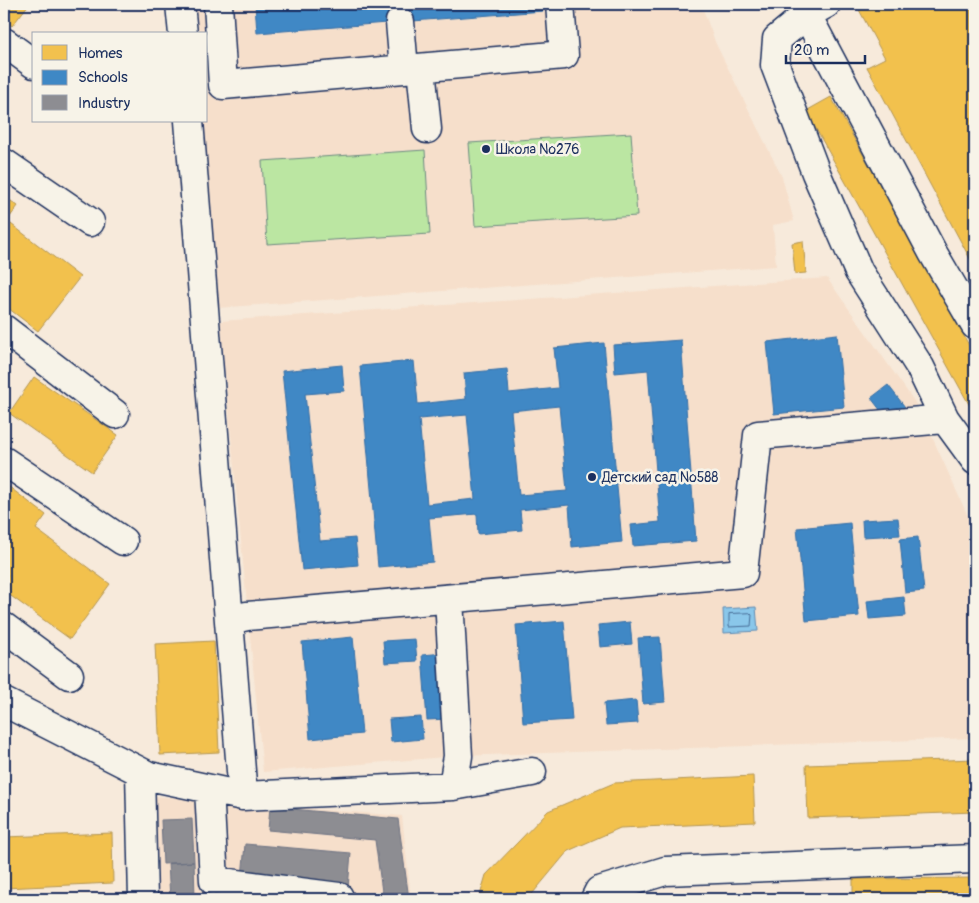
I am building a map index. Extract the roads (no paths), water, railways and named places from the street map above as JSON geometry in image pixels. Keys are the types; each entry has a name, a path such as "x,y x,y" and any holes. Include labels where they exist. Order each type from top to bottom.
{"street":[{"path":"180,4 183,32"},
{"path":"218,4 223,85 564,55 560,4"},
{"path":"975,325 933,253 811,7 777,39 775,65 816,173 859,272 920,367 945,419 975,460"},
{"path":"400,22 427,129"},
{"path":"4,42 32,63"},
{"path":"190,122 243,796"},
{"path":"4,163 90,222"},
{"path":"4,329 115,414"},
{"path":"229,620 247,616 743,573 758,436 945,419"},
{"path":"4,461 124,541"},
{"path":"449,599 458,756 454,786"},
{"path":"4,627 69,675"},
{"path":"4,702 149,776 243,796 454,786 532,772"},
{"path":"140,772 143,899"},
{"path":"209,789 214,881 340,897"},
{"path":"595,899 599,891 665,871 975,859"}],"water":[{"path":"756,607 758,631 724,633 723,609"}],"place":[{"name":"Школа №276","path":"486,149"},
{"name":"Детский сад №588","path":"592,477"}]}
